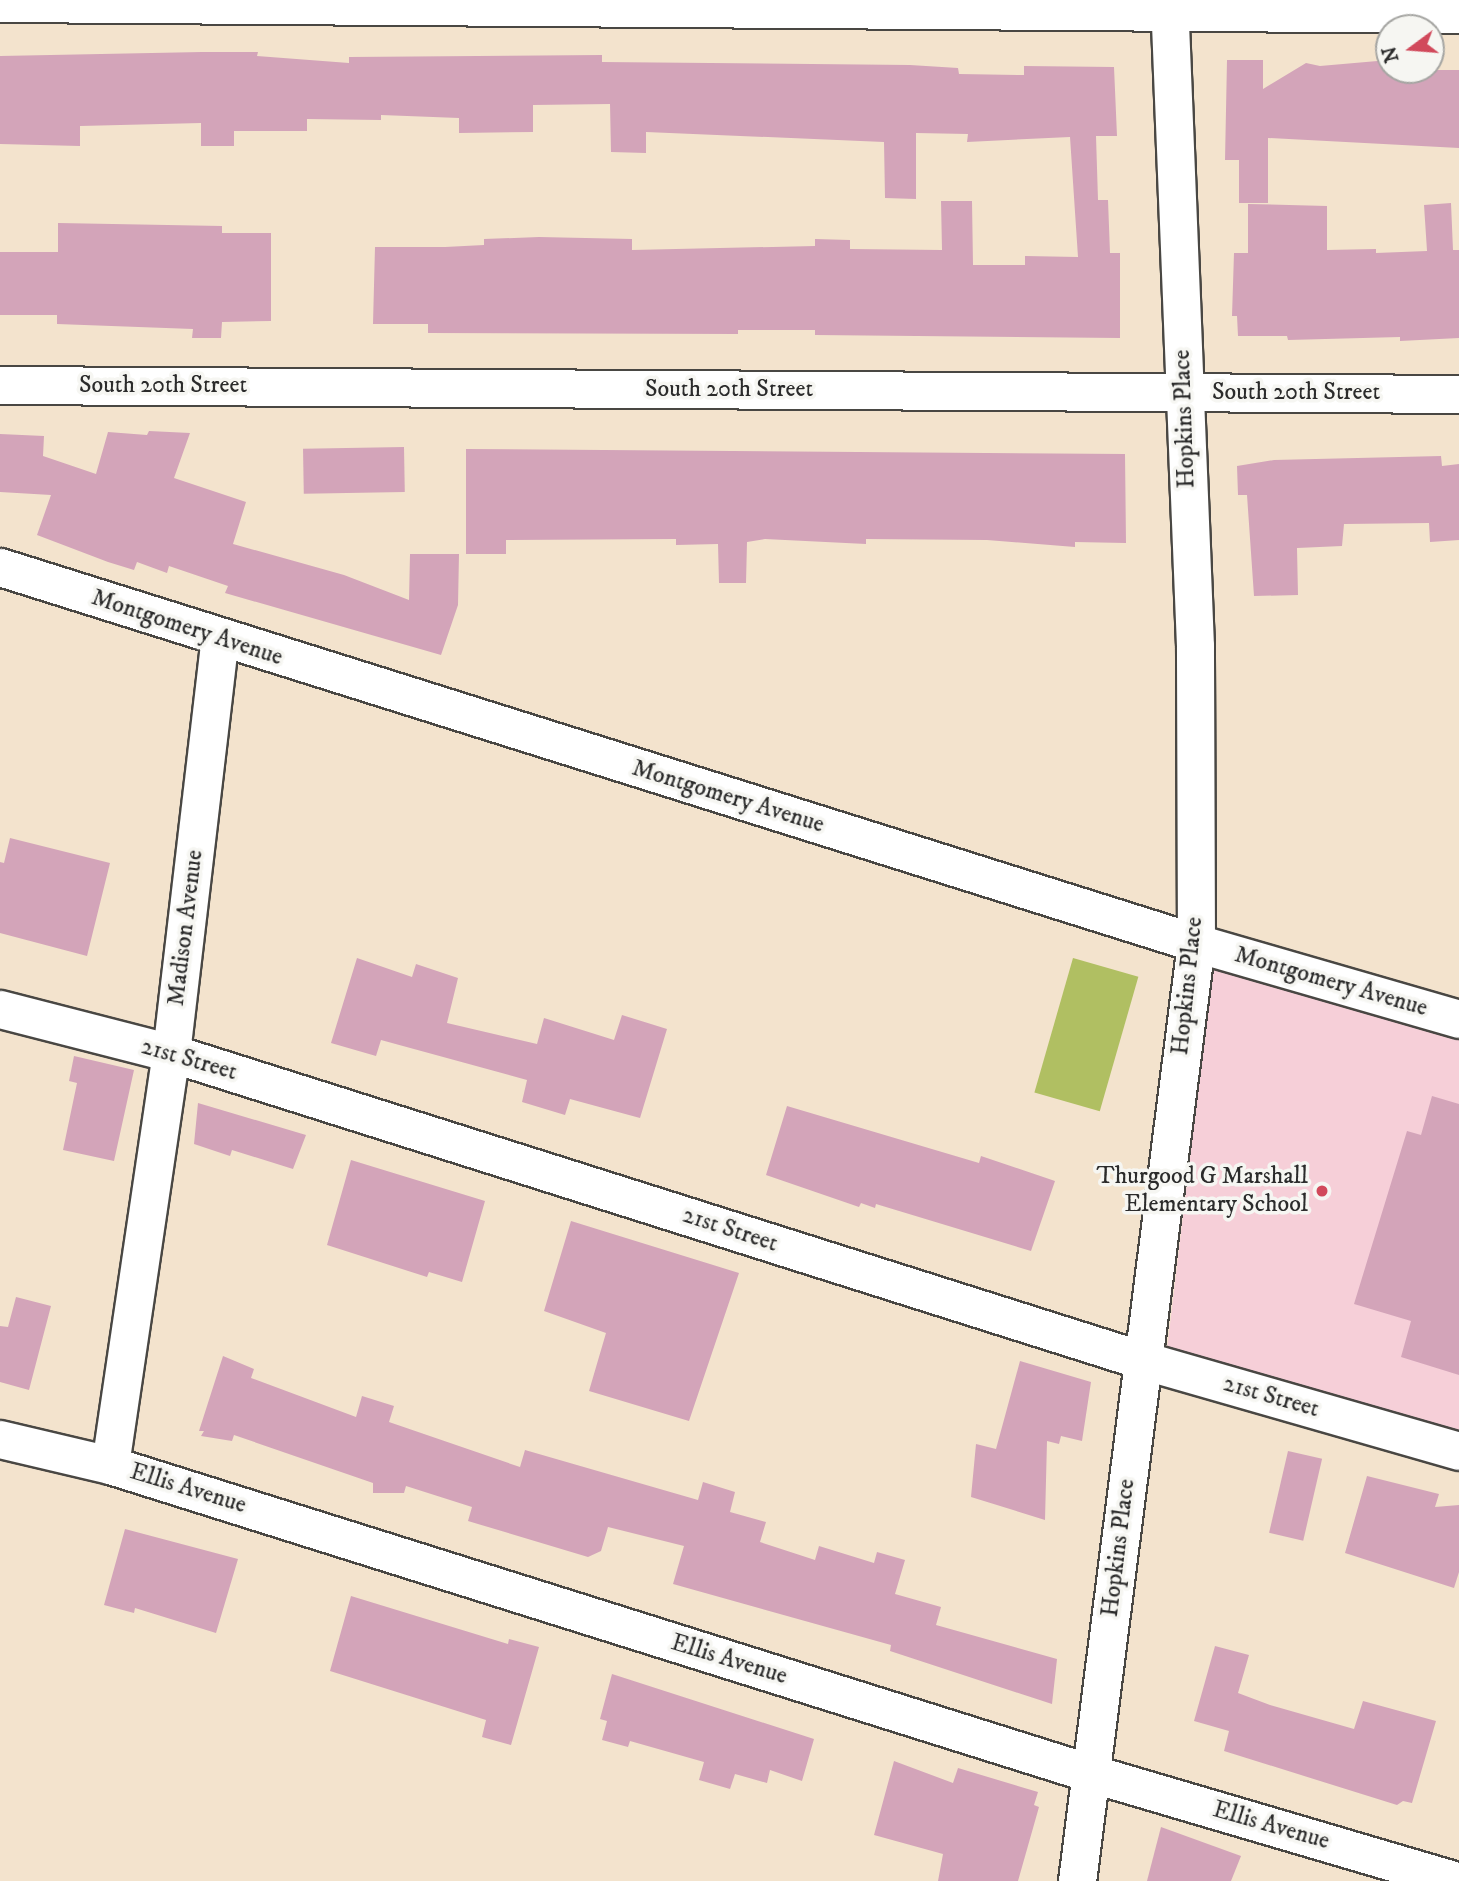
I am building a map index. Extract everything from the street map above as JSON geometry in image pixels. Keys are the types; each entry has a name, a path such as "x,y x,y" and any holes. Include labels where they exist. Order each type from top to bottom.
{"street":[{"path":"0,2 1169,6 1459,14"},
{"name":"Hopkins Place","path":"1077,1881 1196,943 1195,646 1169,6"},
{"name":"South 20th Street","path":"0,385 1459,394"},
{"name":"Montgomery Avenue","path":"0,567 220,639 1196,943 1459,1019"},
{"name":"Madison Avenue","path":"110,1465 171,1053 220,639"},
{"name":"21st Street","path":"0,1009 171,1053 1142,1360 1459,1451"},
{"name":"Ellis Avenue","path":"0,1439 110,1465 1090,1773 1458,1881"}],"shaded area":[{"name":"Thurgood G Marshall Elementary School","path":"1214,957 1459,1031 1459,1433 1167,1350"}],"green space":[{"path":"1073,958 1138,977 1100,1111 1034,1093"}],"building":[{"path":"258,52 257,56 349,63 349,57 602,55 602,62 910,65 958,68 959,74 1024,75 1024,66 1114,67 1117,136 1096,136 1098,200 1108,200 1110,253 1120,253 1120,338 815,335 815,330 738,330 738,334 428,333 428,324 373,324 375,247 484,245 484,239 539,237 632,239 632,250 815,246 815,239 850,240 850,249 942,250 941,201 972,201 973,265 1025,265 1025,256 1078,257 1070,137 967,142 968,134 916,133 916,199 885,198 884,142 646,132 646,153 611,152 610,104 533,105 533,132 459,133 459,118 381,115 381,120 307,119 307,131 234,131 234,146 201,146 201,123 80,126 80,146 0,144 0,56"},
{"path":"1227,60 1263,60 1263,89 1306,63 1320,66 1375,61 1375,84 1445,84 1445,70 1459,70 1459,148 1268,138 1268,203 1239,203 1239,160 1225,160"},
{"path":"1451,203 1453,250 1459,250 1459,338 1400,341 1400,337 1288,340 1287,336 1238,336 1237,316 1232,316 1234,253 1248,253 1248,204 1327,206 1327,250 1376,249 1376,253 1427,251 1424,205"},
{"path":"58,223 222,226 222,233 271,233 271,321 222,322 221,338 192,338 193,329 57,324 57,315 0,315 0,252 58,252"},
{"path":"149,431 190,433 174,478 246,502 233,544 344,575 409,600 410,554 459,554 458,605 441,655 225,593 228,586 169,566 167,573 137,562 134,570 108,562 37,535 51,495 0,492 0,434 44,436 43,456 96,474 108,432 147,435"},
{"path":"404,447 405,492 304,494 303,449"},
{"path":"466,449 1125,454 1126,543 1075,542 1075,547 987,540 866,539 866,544 765,539 747,542 746,583 719,583 718,544 676,545 676,539 506,540 506,554 466,554"},
{"path":"1441,456 1442,466 1459,464 1459,540 1430,542 1429,523 1344,524 1342,546 1297,548 1298,595 1254,596 1247,495 1238,495 1237,466 1274,460"},
{"path":"10,838 110,863 87,956 0,933 0,862 4,863"},
{"path":"357,958 412,977 416,964 458,978 447,1023 537,1044 544,1018 614,1040 622,1015 667,1029 640,1118 570,1099 565,1115 522,1102 527,1080 381,1040 376,1056 331,1043"},
{"path":"74,1056 134,1070 114,1161 63,1150 77,1083 69,1081"},
{"path":"1432,1096 1459,1104 1459,1375 1401,1357 1411,1321 1354,1304 1407,1131 1421,1135"},
{"path":"198,1103 306,1135 293,1169 232,1150 230,1156 194,1144"},
{"path":"787,1106 979,1163 981,1156 1055,1181 1031,1251 876,1204 875,1208 861,1203 859,1207 766,1175"},
{"path":"351,1160 485,1201 462,1282 429,1272 427,1277 327,1245"},
{"path":"571,1221 739,1273 689,1421 589,1391 606,1333 544,1311"},
{"path":"16,1297 51,1306 29,1390 0,1382 0,1326 8,1327"},
{"path":"223,1356 254,1369 251,1378 356,1417 362,1396 394,1406 389,1422 520,1467 525,1450 698,1500 703,1482 735,1492 730,1512 766,1522 760,1542 815,1560 819,1546 874,1563 877,1552 905,1560 895,1594 941,1607 936,1625 1057,1659 1052,1704 890,1651 891,1645 673,1584 684,1546 608,1527 601,1551 588,1557 468,1521 472,1507 406,1486 404,1493 373,1493 373,1483 234,1435 232,1441 201,1436 204,1431 199,1431"},
{"path":"1020,1361 1091,1382 1082,1441 1061,1436 1059,1444 1047,1441 1045,1520 971,1497 976,1444 996,1449"},
{"path":"1288,1451 1322,1459 1303,1541 1269,1533"},
{"path":"1367,1476 1439,1494 1435,1507 1459,1505 1459,1572 1454,1588 1345,1553"},
{"path":"125,1529 238,1559 216,1633 135,1608 134,1613 104,1605"},
{"path":"351,1596 508,1644 509,1639 539,1647 511,1745 482,1737 486,1720 330,1671"},
{"path":"1215,1646 1249,1655 1238,1693 1270,1705 1354,1729 1363,1701 1436,1721 1412,1803 1403,1801 1397,1805 1224,1751 1229,1731 1194,1721"},
{"path":"612,1674 814,1739 802,1781 770,1770 767,1783 735,1774 730,1789 699,1780 704,1762 630,1741 628,1747 602,1740 607,1721 600,1719"},
{"path":"894,1761 953,1783 958,1768 1038,1792 1034,1805 1039,1807 1018,1881 938,1881 943,1854 874,1835"},
{"path":"1161,1827 1241,1856 1231,1881 1147,1881"}],"place":[{"name":"Thurgood G Marshall Elementary School","path":"1322,1191"}]}
